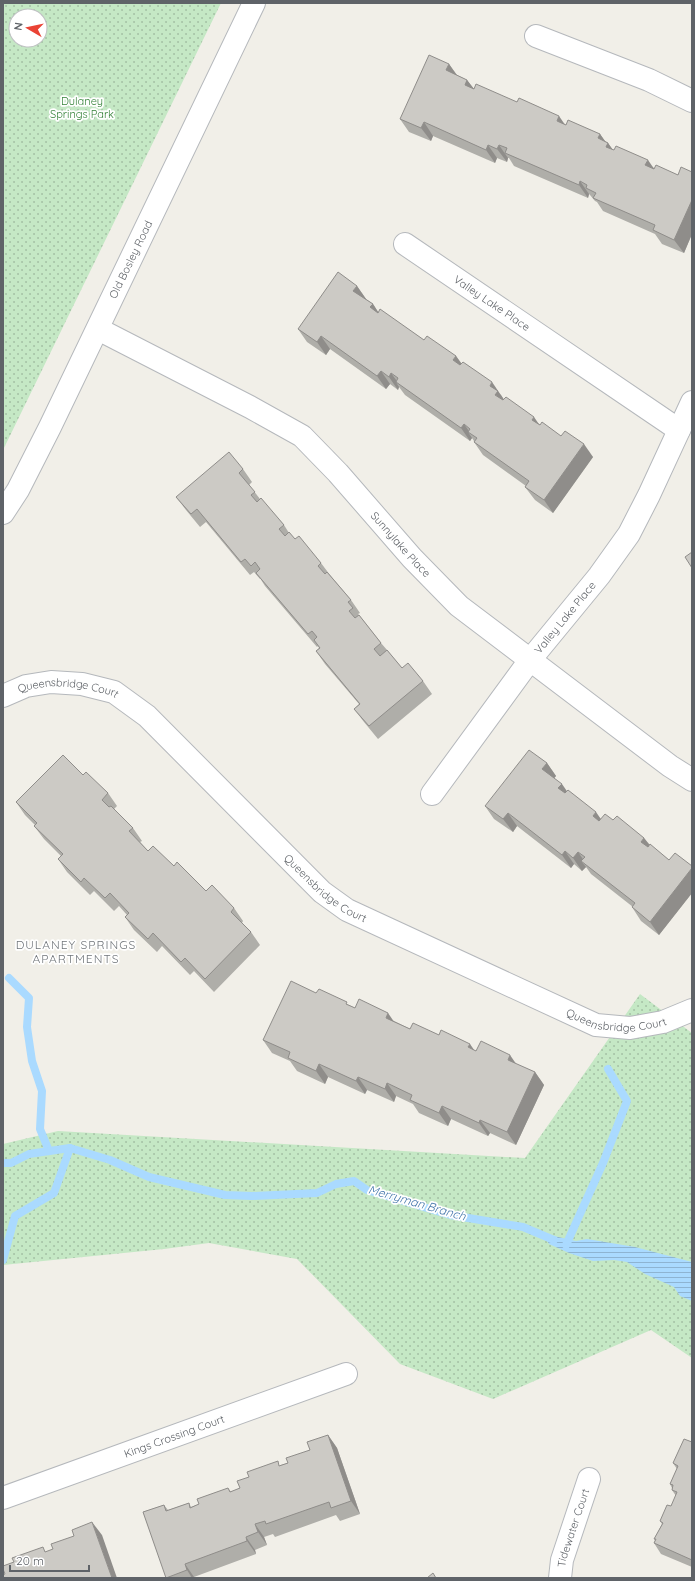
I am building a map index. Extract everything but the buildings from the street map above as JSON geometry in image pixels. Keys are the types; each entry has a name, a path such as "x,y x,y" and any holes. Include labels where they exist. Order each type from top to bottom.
{"street":[{"name":"Old Bosley Road","path":"3,512 18,490 98,329 254,3"},
{"path":"536,36 649,80 692,101"},
{"name":"Valley Lake Place","path":"404,244 679,430"},
{"name":"Sunnylake Place","path":"98,329 302,436 338,473 412,558 459,606 670,766 692,780"},
{"name":"Valley Lake Place","path":"432,794 530,660 599,576 629,534 649,495 692,402"},
{"name":"Queensbridge Court","path":"3,696 26,686 50,682 82,684 114,692 147,716 322,892 347,910 596,1026 630,1028 663,1022 692,1010"},
{"name":"Kings Crossing Court","path":"3,1498 346,1374"},
{"name":"Tidewater Court","path":"560,1578 562,1560 589,1479"}],"green space":[{"name":"Dulaney Springs Park","path":"3,3 221,3 3,450"},
{"path":"640,994 692,1033 692,1358 651,1330 493,1399 400,1364 297,1259 209,1243 3,1265 3,1144 58,1131 525,1158"}],"water":[{"path":"545,1234 576,1241 587,1239 635,1247 692,1262 692,1301 680,1296 674,1287 645,1274 627,1262 614,1260 593,1261 569,1253 549,1244 544,1236"}],"waterway":[{"path":"9,978 29,998 27,1027 32,1061 42,1091 40,1129 49,1151"},
{"path":"566,1245 603,1163 627,1101 608,1069"},
{"name":"Merryman Branch","path":"3,1163 11,1163 29,1154 70,1148 110,1160 149,1177 225,1195 252,1196 317,1193 336,1184 354,1181 367,1190 450,1215 523,1227 554,1240"},
{"path":"3,1260 15,1216 54,1193 70,1148"}],"district":[{"name":"DULANEY SPRINGS APARTMENTS","path":"76,952"}]}
